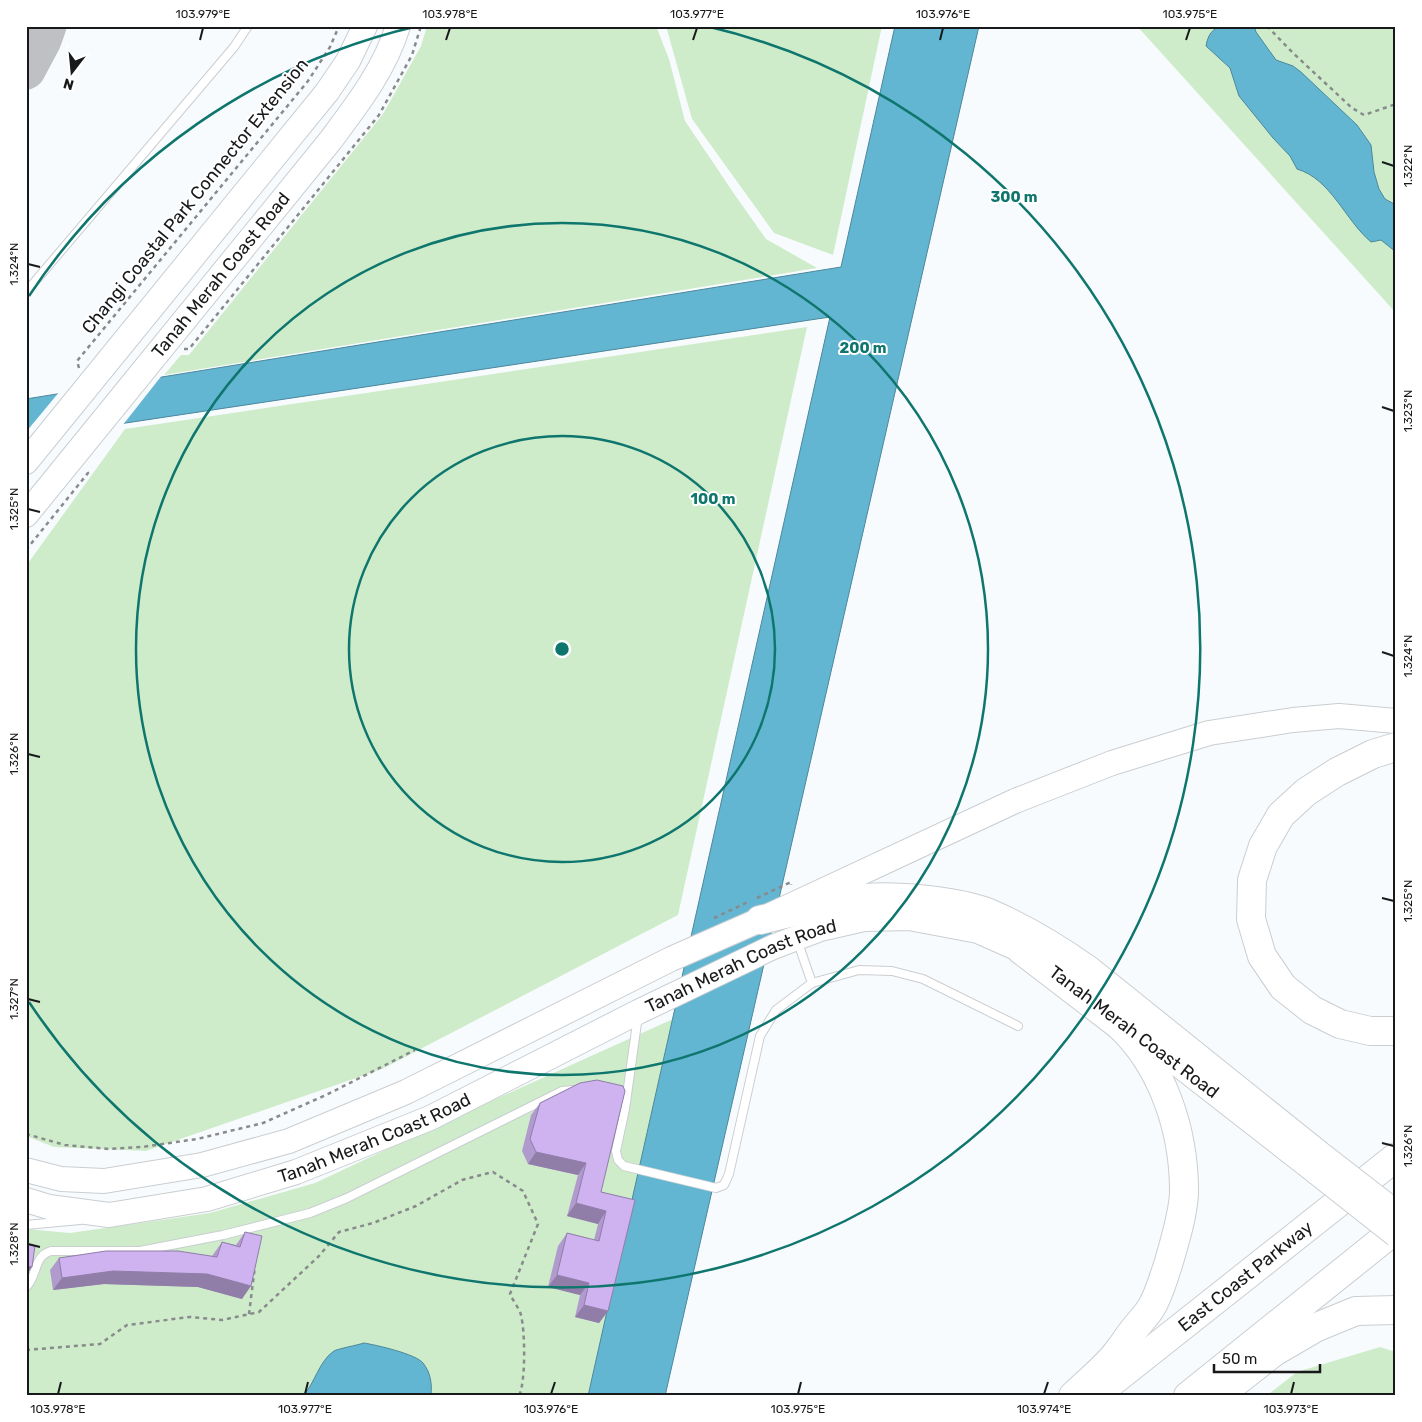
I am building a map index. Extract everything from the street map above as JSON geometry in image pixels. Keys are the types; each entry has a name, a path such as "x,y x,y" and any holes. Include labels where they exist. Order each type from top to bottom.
{"highway":[{"path":"1396,747 1373,754 1336,772 1306,792 1281,815 1263,846 1252,880 1251,919 1262,956 1283,987 1312,1010 1340,1024 1370,1031 1396,1031"},
{"path":"760,920 865,898 910,899 960,904 988,913 1048,943 1088,970 1311,1158 1396,1215"},
{"path":"1021,950 1131,1036 1144,1052 1155,1072 1169,1105 1180,1141 1184,1192 1176,1239 1161,1285 1151,1308 1126,1339 1119,1351 1073,1396"},
{"name":"East Coast Parkway","path":"1095,1396 1396,1157"},
{"path":"1188,1396 1396,1229"},
{"path":"1218,1396 1274,1352 1317,1327 1356,1311 1396,1310"}],"main road":[{"name":"Tanah Merah Coast Road","path":"26,462 89,372 327,92 348,62 365,26"},
{"name":"Tanah Merah Coast Road","path":"26,515 330,141 360,101 383,64 398,26"},
{"path":"1339,716 1396,713"},
{"name":"Tanah Merah Coast Road","path":"31,1174 61,1180 104,1181 202,1165 289,1140 406,1092 671,959 760,920 1015,800 1112,763 1209,733 1293,720 1339,716 1396,721"},
{"name":"Tanah Merah Coast Road","path":"26,1200 49,1207 109,1215 206,1199 296,1172 430,1118 660,1001 773,947 820,930 864,919 909,918 978,931 1021,950 1072,982 1311,1158 1396,1235"},
{"path":"406,1092 411,1108 418,1114 430,1118"}],"lane":[{"path":"26,292 234,47 248,26"},
{"path":"796,938 812,983"},
{"path":"638,1012 616,1151 618,1160 624,1166 716,1188 724,1185 729,1174 760,1036 776,1010 812,983 859,970 892,971 923,979 1018,1026"},
{"path":"26,1287 30,1284 38,1259 51,1251 140,1251 223,1235 310,1213 347,1198 562,1091 580,1088"},
{"path":"617,1094 624,1109"},
{"path":"26,1225 70,1222 109,1215"}],"path":[{"name":"Changi Coastal Park Connector Extension","path":"89,372 76,361 308,81 330,47 339,26"},
{"path":"1267,26 1352,108 1364,115 1396,104"},
{"path":"26,550 88,473 85,466"},
{"path":"712,919 780,888"},
{"path":"26,1134 65,1145 109,1149 142,1147 197,1139 263,1123 326,1095 415,1050"},
{"path":"26,1350 100,1344 126,1325 190,1317 222,1320 259,1312 319,1256 339,1232 373,1223 416,1206 462,1180 493,1172 523,1191 538,1224 510,1294 521,1314 525,1358 522,1389 519,1396"},
{"path":"249,1314 255,1266"}],"green space":[{"path":"427,26 656,26 669,59 685,121 766,239 817,268 164,375 181,355 189,355 383,114 421,46"},
{"path":"666,26 882,26 833,255 774,233 692,119"},
{"path":"1137,26 1396,26 1396,313"},
{"path":"807,327 678,915 382,1069 146,1151 54,1147 26,1136 26,566 125,429"},
{"path":"673,1019 589,1396 26,1396 26,1229 70,1233 210,1213 315,1183"},
{"path":"1380,1347 1396,1352 1396,1396 1266,1396 1297,1372"}],"water":[{"path":"895,26 979,26 665,1396 588,1396 830,317 26,438 26,399 841,267"},
{"path":"1223,26 1254,26 1256,32 1276,60 1293,66 1301,72 1357,125 1371,145 1374,172 1379,189 1385,199 1396,205 1396,252 1381,240 1371,242 1319,182 1309,174 1297,169 1290,156 1239,96 1230,68 1206,46 1211,33 1216,28"},
{"path":"364,1343 413,1356 423,1363 431,1383 431,1396 303,1396 329,1355 336,1350"}],"pier":[{"path":"163,374 122,426 26,440 26,432 60,391"}],"building":[{"path":"597,1080 623,1086 625,1091 601,1192 635,1200 608,1311 584,1305 589,1283 557,1275 567,1233 599,1241 606,1211 576,1203 586,1163 536,1152 530,1139 540,1103 580,1083"},
{"path":"245,1232 262,1236 251,1286 207,1274 113,1271 62,1278 59,1258 106,1251 178,1251 217,1257 222,1242 240,1247"},
{"path":"26,1244 35,1246 32,1267 26,1266"}],"taxiway":[{"path":"26,70 42,40 47,26"}]}
